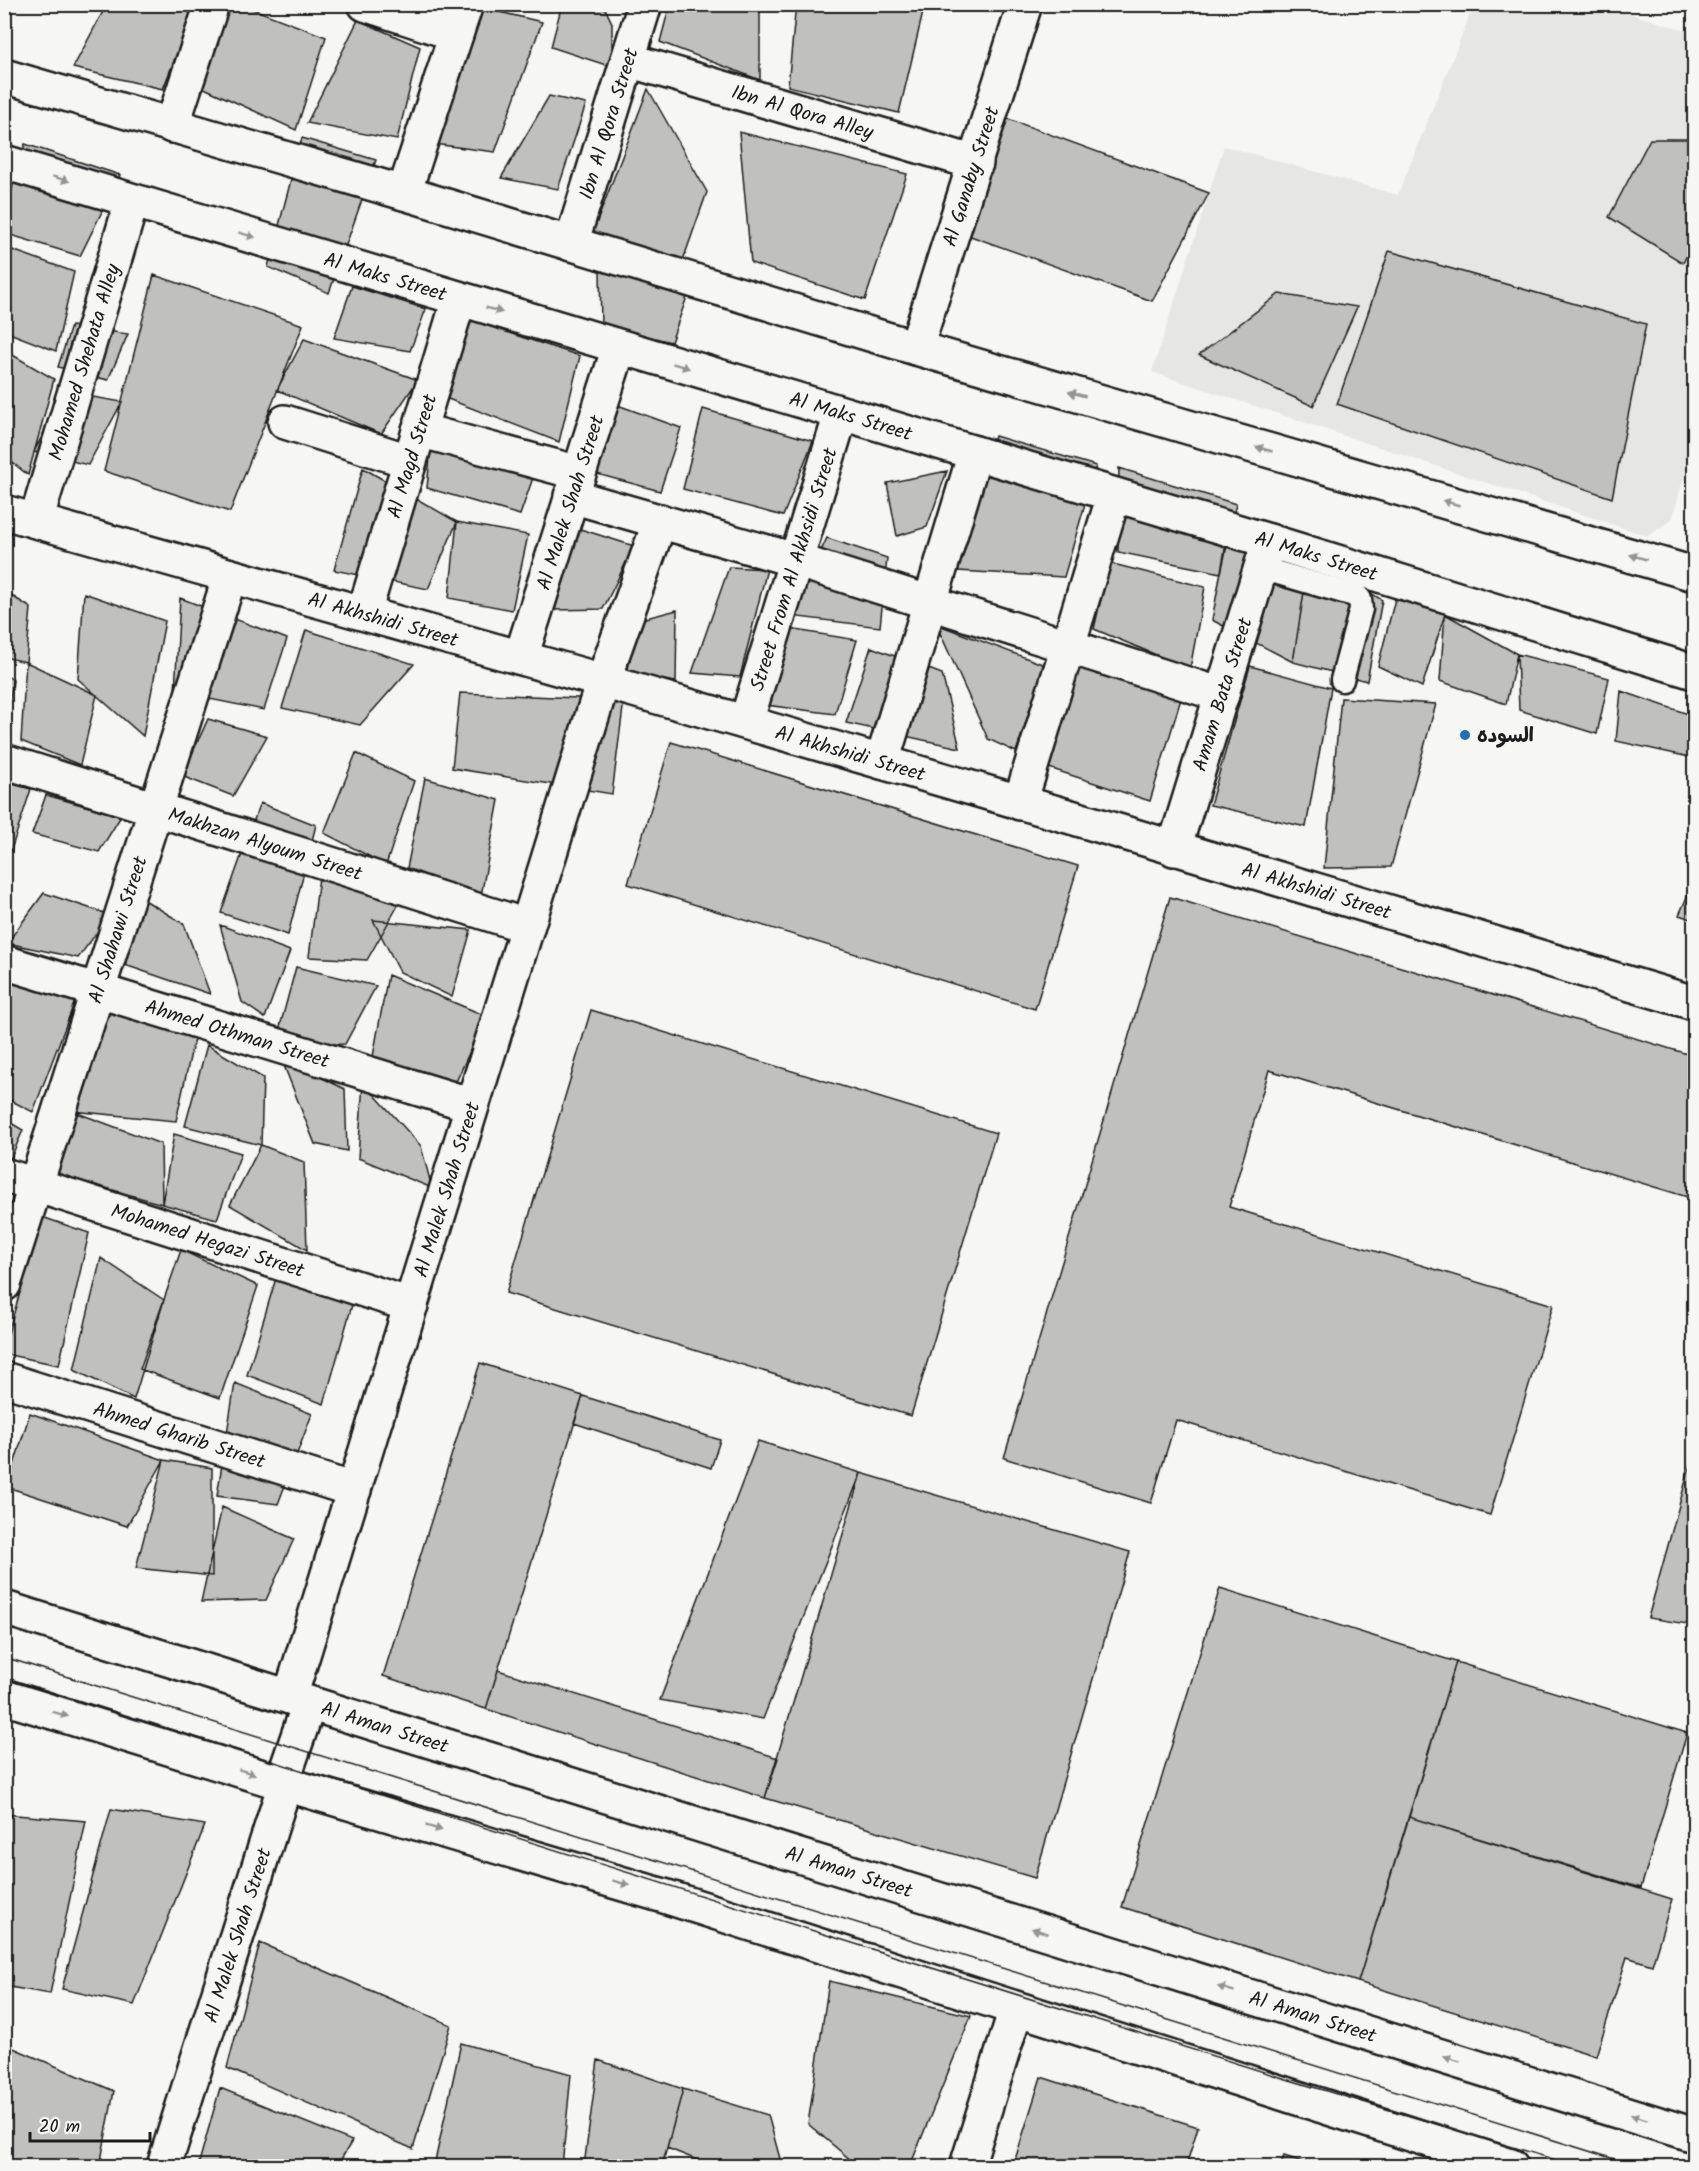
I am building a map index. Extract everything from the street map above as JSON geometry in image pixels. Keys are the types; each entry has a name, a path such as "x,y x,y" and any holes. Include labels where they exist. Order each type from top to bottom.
{"street":[{"path":"172,126 213,4"},
{"path":"365,4 461,19 404,193"},
{"name":"Ibn Al Qora Street","path":"571,244 645,4"},
{"name":"Al Ganaby Street","path":"916,348 1025,4"},
{"name":"Ibn Al Qora Alley","path":"628,60 976,163"},
{"path":"4,76 404,193 916,348 1695,574"},
{"name":"Al Maks Street","path":"4,162 1114,495 1265,555 1695,672"},
{"name":"Mohamed Shehata Alley","path":"36,521 132,201"},
{"name":"Al Magd Street","path":"364,613 459,299"},
{"name":"Al Malek Shah Street","path":"521,657 619,347"},
{"name":"Street From Al Akhsidi Street","path":"746,722 841,414"},
{"path":"285,422 409,461"},
{"path":"419,430 575,485 660,521 795,560 1222,695"},
{"path":"882,762 975,453"},
{"path":"1020,803 1114,495"},
{"name":"Al Akhshidi Street","path":"4,513 746,722 1695,1003"},
{"name":"Al Malek Shah Street","path":"164,2166 285,1784 300,1701 354,1490 603,681 660,521"},
{"name":"Amam Bata Street","path":"1174,849 1265,555"},
{"name":"Al Shahawi Street","path":"4,1284 230,576"},
{"name":"Makhzan Alyoum Street","path":"4,761 527,926"},
{"name":"Ahmed Othman Street","path":"4,962 472,1105"},
{"name":"Mohamed Hegazi Street","path":"4,1175 411,1305"},
{"name":"Ahmed Gharib Street","path":"4,1379 354,1490"},
{"name":"Al Aman Street","path":"4,1608 1695,2135"},
{"path":"4,1697 285,1784 664,1896 1511,2166"},
{"path":"967,2166 1016,2009"}],"lane":[{"path":"1265,555 1360,599 1361,609 1342,680"}],"shaded area":[{"path":"1474,5 1601,5 1694,33 1694,441 1672,519 1648,536 1152,372 1224,146 1398,195"}],"building":[{"path":"107,4 196,4 163,89 73,68"},
{"path":"226,4 240,4 326,37 296,130 202,87"},
{"path":"562,4 603,4 612,23 612,67 551,47"},
{"path":"670,4 760,4 760,80 660,42"},
{"path":"796,4 925,4 899,113 788,86"},
{"path":"478,7 542,22 495,152 434,144"},
{"path":"358,20 420,47 397,140 307,123"},
{"path":"648,89 707,192 682,263 593,232"},
{"path":"549,96 586,104 558,189 501,178"},
{"path":"992,113 1209,193 1152,301 965,234"},
{"path":"739,132 907,174 865,300 751,263"},
{"path":"302,138 376,160 329,293 268,267"},
{"path":"1650,139 1694,139 1694,241 1683,263 1609,217"},
{"path":"25,144 120,175 80,256 4,233 4,216"},
{"path":"4,247 74,272 56,351 4,331"},
{"path":"1389,251 1646,324 1612,498 1337,404"},
{"path":"600,270 688,294 671,342 601,325"},
{"path":"154,275 303,325 230,512 104,471"},
{"path":"352,286 426,309 410,351 334,338"},
{"path":"1279,294 1357,307 1313,406 1199,355"},
{"path":"463,318 580,356 559,442 448,399"},
{"path":"71,326 128,334 108,380 58,367"},
{"path":"304,339 418,380 381,434 277,390"},
{"path":"4,350 54,379 28,475 4,456"},
{"path":"64,392 122,402 88,465 34,452"},
{"path":"612,403 681,428 660,491 597,474"},
{"path":"703,409 813,441 783,516 683,489"},
{"path":"434,416 543,449 520,515 427,488"},
{"path":"995,436 1096,466 1064,577 958,571"},
{"path":"363,468 457,522 428,589 334,570"},
{"path":"1119,468 1236,504 1221,573 1118,552"},
{"path":"947,471 927,527 897,536 887,483"},
{"path":"457,522 528,535 512,610 449,598"},
{"path":"577,528 634,546 603,609 555,610"},
{"path":"827,538 887,558 880,627 790,616"},
{"path":"1226,544 1308,566 1293,662 1212,620"},
{"path":"1310,554 1382,600 1367,681 1293,662"},
{"path":"1109,563 1205,587 1190,669 1094,629"},
{"path":"729,567 767,569 740,677 692,673"},
{"path":"4,591 31,608 26,662 4,657"},
{"path":"84,593 165,621 143,736 78,679"},
{"path":"180,598 287,639 264,710 175,692"},
{"path":"1395,599 1445,614 1422,687 1378,666"},
{"path":"677,610 676,682 627,674 638,620"},
{"path":"1445,614 1517,654 1506,704 1440,681"},
{"path":"936,624 1045,665 1016,752 988,739"},
{"path":"1073,628 1190,669 1150,801 1049,768"},
{"path":"789,629 857,640 835,714 766,705"},
{"path":"306,630 414,664 360,725 282,708"},
{"path":"871,647 942,674 960,748 846,723"},
{"path":"1517,654 1609,678 1597,734 1519,710"},
{"path":"26,662 97,695 80,765 21,741"},
{"path":"1250,666 1331,688 1306,827 1210,805"},
{"path":"4,674 13,680 5,732 4,732"},
{"path":"1621,691 1694,716 1694,758 1616,741"},
{"path":"460,693 624,700 612,794 452,768"},
{"path":"1341,698 1436,704 1391,867 1324,868"},
{"path":"208,719 267,736 233,796 182,776"},
{"path":"671,742 1078,866 1035,1009 628,884"},
{"path":"356,753 414,781 386,865 324,833"},
{"path":"425,778 499,800 481,896 407,868"},
{"path":"4,782 31,789 11,850 4,849"},
{"path":"46,795 121,816 99,852 32,834"},
{"path":"260,803 316,825 288,935 221,913"},
{"path":"319,877 400,902 367,960 309,957"},
{"path":"1694,881 1694,920 1679,915"},
{"path":"44,893 110,915 78,958 7,943"},
{"path":"1170,897 1694,1056 1694,1199 1269,1070 1229,1207 1553,1305 1490,1515 1176,1420 1151,1503 1004,1458"},
{"path":"143,899 184,924 210,994 125,965"},
{"path":"373,920 471,930 452,997 400,972"},
{"path":"220,925 290,951 265,1018 242,1002"},
{"path":"4,964 75,1001 33,1112 4,1097"},
{"path":"296,967 376,986 345,1044 275,1045"},
{"path":"388,975 486,1016 454,1086 372,1062"},
{"path":"95,1000 194,1039 176,1121 72,1111"},
{"path":"591,1010 996,1133 911,1416 506,1293"},
{"path":"207,1045 263,1078 261,1145 185,1126"},
{"path":"281,1058 345,1089 347,1151 315,1144"},
{"path":"363,1082 421,1146 432,1188 358,1158"},
{"path":"72,1111 161,1144 162,1204 57,1174"},
{"path":"4,1119 23,1130 4,1174"},
{"path":"174,1134 241,1153 217,1219 162,1204"},
{"path":"261,1145 304,1162 307,1250 230,1205"},
{"path":"42,1217 89,1233 59,1365 4,1354 4,1347"},
{"path":"181,1250 258,1286 220,1398 140,1369"},
{"path":"101,1258 164,1300 134,1399 74,1370"},
{"path":"276,1278 352,1305 324,1404 247,1375"},
{"path":"480,1363 583,1396 486,1709 383,1676"},
{"path":"235,1383 312,1414 278,1504 217,1496"},
{"path":"583,1396 720,1440 711,1468 574,1423"},
{"path":"30,1413 164,1460 127,1526 7,1487"},
{"path":"758,1441 861,1473 763,1719 660,1700"},
{"path":"1694,1451 1694,1625 1648,1618"},
{"path":"164,1460 212,1468 212,1576 136,1568"},
{"path":"861,1473 1130,1552 1035,1878 765,1798"},
{"path":"222,1507 294,1539 266,1600 201,1602"},
{"path":"1220,1588 1456,1662 1358,1982 1122,1907"},
{"path":"1456,1662 1687,1733 1641,1888 1409,1817"},
{"path":"498,1670 778,1758 765,1798 486,1709"},
{"path":"111,1809 205,1825 134,2005 62,1989"},
{"path":"4,1814 86,1821 50,1994 4,1986"},
{"path":"1409,1817 1672,1899 1652,1965 1627,1957 1596,2056 1358,1982"},
{"path":"260,1943 451,2025 413,2149 227,2068"},
{"path":"829,1981 971,2016 910,2166 858,2166 808,2124"},
{"path":"461,2043 571,2074 562,2166 434,2166"},
{"path":"4,2044 114,2091 100,2166 4,2166"},
{"path":"598,2060 683,2089 662,2166 584,2166"},
{"path":"1041,2077 1198,2127 1186,2166 1013,2166"},
{"path":"220,2088 352,2141 337,2166 198,2166"},
{"path":"683,2089 768,2115 782,2166 712,2166 667,2148"},
{"path":"1284,2156 1316,2166 1280,2166"}],"tram line":[{"path":"4,1657 1637,2166"},
{"path":"4,1677 1283,2078 1576,2166"}],"place":[{"name":"السوده","path":"1465,735"}]}
